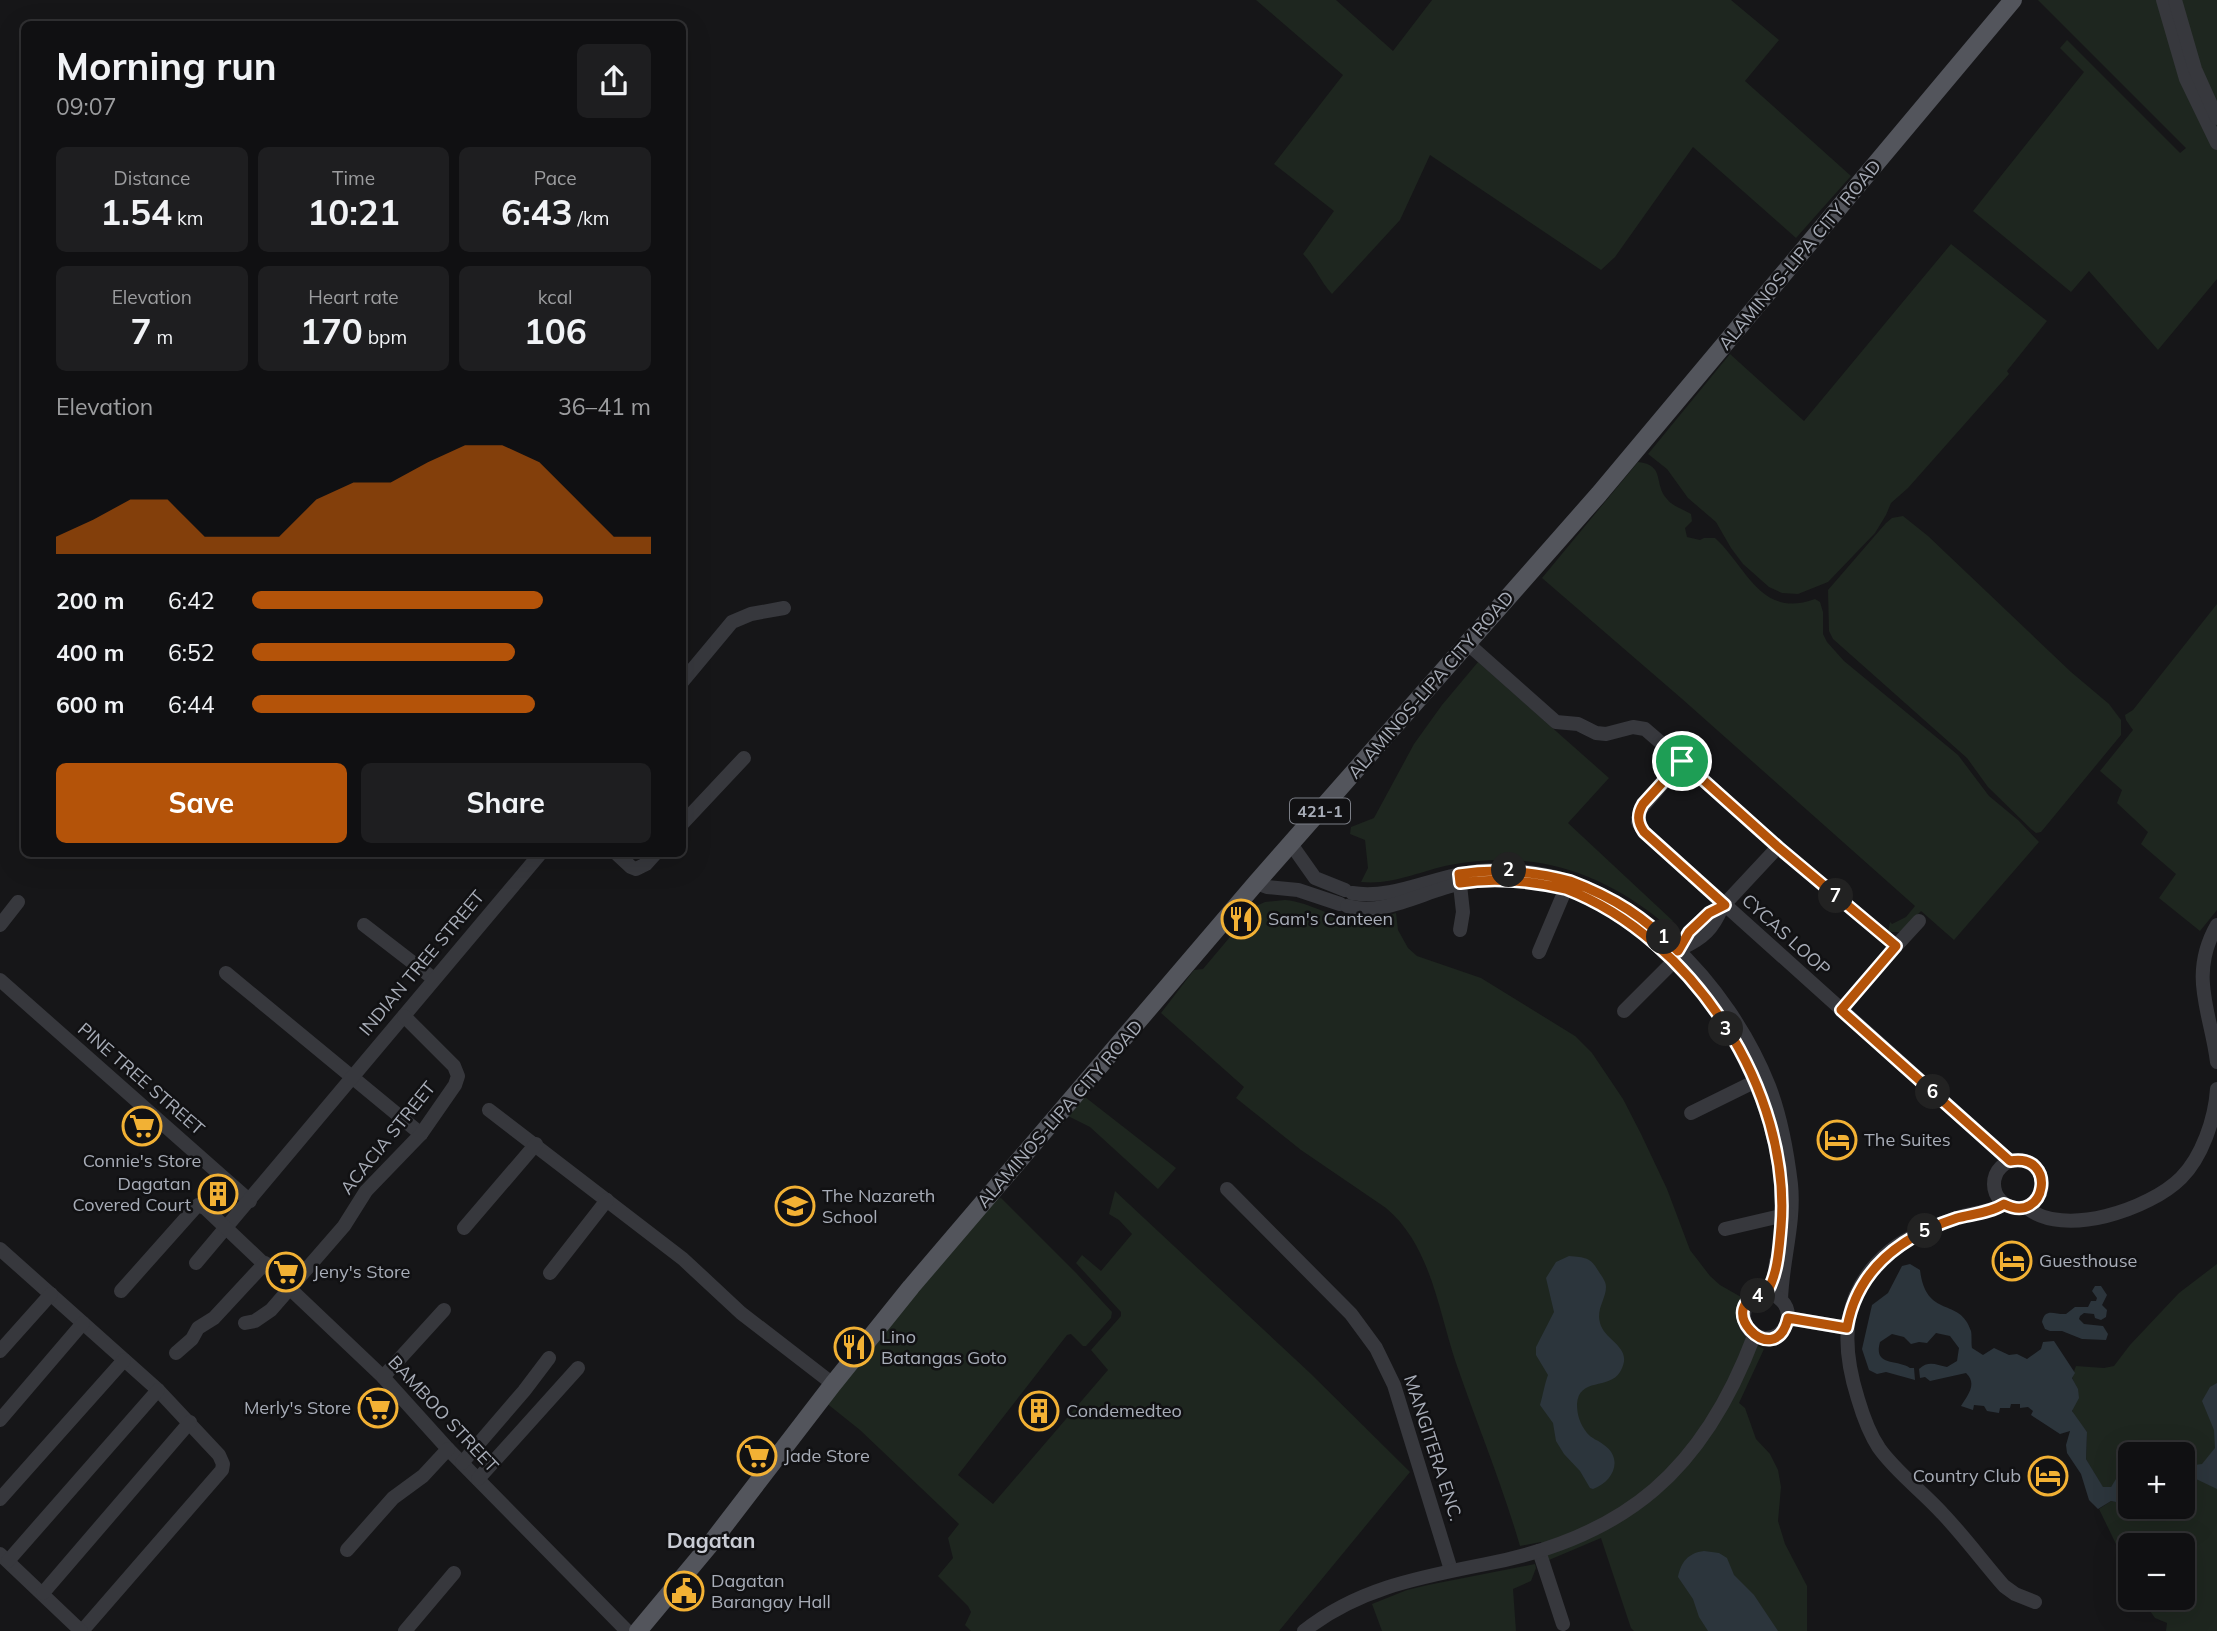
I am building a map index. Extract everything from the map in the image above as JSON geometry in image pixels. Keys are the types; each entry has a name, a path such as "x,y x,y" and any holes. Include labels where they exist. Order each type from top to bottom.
{"main road":[{"name":"ALAMINOS-LIPA CITY ROAD","path":"638,1631 708,1547 911,1287 1256,883 1599,494 2013,0"}],"street":[{"path":"2164,0 2186,79 2217,143"},
{"path":"2175,0 2195,69 2217,118"},
{"path":"686,677 732,622 751,614 784,608"},
{"path":"1467,643 1551,720 1578,724 1596,733 1606,734 1638,727 1645,729 1778,847 1896,946"},
{"path":"686,820 744,758"},
{"name":"CYCAS LOOP","path":"1682,761 1643,804 1638,822 1644,832 2010,1161 2029,1162 2039,1171 2042,1185 2038,1198 2026,1207"},
{"path":"1291,844 1315,878 1362,909 1384,906 1459,879 1568,885 1628,920 1658,945 1678,954 1760,1079 1787,1215 1781,1300"},
{"path":"1724,906 1778,847"},
{"name":"INDIAN TREE STREET","path":"196,1263 537,857"},
{"path":"620,857 636,869 652,857"},
{"path":"1459,879 1463,912 1460,930"},
{"path":"1256,883 1267,887 1341,896"},
{"path":"1539,952 1568,885"},
{"path":"0,925 18,902"},
{"name":"CYCAS LOOP","path":"1624,1011 1678,954 1697,941 1717,921 1724,906"},
{"path":"1841,1010 1919,921"},
{"path":"364,925 434,979"},
{"path":"2217,925 2206,953 2202,989 2217,1062"},
{"path":"226,974 421,1134"},
{"name":"PINE TREE STREET","path":"2,987 250,1201"},
{"name":"ACACIA STREET","path":"245,1323 255,1321 271,1310 289,1286 344,1226 366,1191 421,1134 455,1085 458,1076 453,1066 404,1016"},
{"path":"1691,1113 1760,1079"},
{"path":"2010,1161 1998,1170 1994,1177 1995,1192 2010,1208 2026,1207 2046,1216 2071,1220 2097,1219 2137,1206 2164,1191 2187,1172 2200,1150 2213,1116 2217,1089"},
{"path":"489,1110 683,1259 741,1313 833,1384"},
{"path":"464,1228 536,1144"},
{"name":"MANGITERA ENC.","path":"1227,1189 1345,1308 1376,1348 1394,1385 1451,1570"},
{"path":"550,1273 607,1200"},
{"path":"2004,1204 1944,1223 1908,1239 1889,1252 1861,1285 1850,1312 1847,1328 1848,1359 1854,1387 1868,1426 1880,1448 1944,1514 2004,1586 2035,1602"},
{"name":"BAMBOO STREET","path":"121,1291 198,1205 205,1208 383,1377 448,1449 627,1631"},
{"path":"1725,1229 1787,1215"},
{"path":"1766,1294 1776,1269 1787,1215"},
{"path":"0,1249 158,1390 219,1455 223,1464 222,1470 82,1631 4,1558 158,1390"},
{"path":"176,1353 192,1339 198,1328 214,1318 265,1264"},
{"path":"0,1351 51,1293"},
{"path":"1766,1294 1781,1300 1785,1305 1787,1325 1769,1339 1754,1336 1745,1325 1744,1310 1752,1298 1766,1294"},
{"path":"383,1377 444,1310"},
{"path":"1788,1318 1847,1328"},
{"path":"0,1420 83,1323"},
{"path":"1304,1631 1318,1620 1367,1593 1451,1570 1539,1551 1577,1538 1622,1515 1672,1474 1718,1414 1733,1389 1754,1336"},
{"path":"462,1463 549,1358"},
{"path":"0,1499 124,1360"},
{"path":"478,1479 578,1368"},
{"path":"43,1593 190,1422"},
{"path":"347,1550 393,1498 422,1476 448,1449"},
{"path":"1539,1551 1563,1624"},
{"path":"405,1631 454,1573"}],"shaded area":[{"path":"1256,0 1336,0 1393,51 1432,0 1731,0 1779,40 1745,81 1851,176 1796,238 1693,147 1615,257 1601,270 1430,155 1400,220 1332,294 1303,254 1334,211 1274,164 1343,75"},
{"path":"2038,0 2217,0 2217,279 2158,350 2089,271 2071,292 1973,211 2084,72 2060,48 2067,40 2180,153 2186,148"},
{"path":"1951,244 2047,321 2007,371 2009,374 1908,488 1891,503 1875,533 1828,582 1798,594 1782,593 1769,587 1743,564 1716,522 1688,498 1667,469 1648,454 1730,354 1804,421"},
{"path":"1638,462 1652,467 1667,499 1691,514 1692,521 1685,528 1687,537 1700,540 1715,538 1756,587 1768,596 1781,602 1796,603 1815,599 1820,602 1823,634 1844,661 1958,755 1989,796 2039,842 1954,940 1921,911 1900,932 1888,932 1890,922 1892,924 1906,917 1915,906 1542,578"},
{"path":"1903,516 2109,704 2121,720 2121,735 2041,832 2036,833 2031,829 1988,787 1967,758 1833,639 1829,631 1828,590 1886,523 1892,518"},
{"path":"2217,604 2217,910 2200,931 2159,898 2176,874 2141,844 2148,832 2117,803 2122,790 2100,771 2133,730 2125,715 2133,710"},
{"path":"1478,662 1609,778 1568,823 1673,921 1669,924 1665,924 1616,890 1591,878 1538,863 1480,861 1450,865 1396,880 1361,882 1368,868 1365,840 1350,834 1351,827 1374,818 1414,744"},
{"path":"1285,900 1354,920 1368,920 1396,913 1398,930 1408,948 1417,956 1481,978 1575,1036 1592,1053 1623,1099 1641,1134 1667,1189 1690,1250 1710,1276 1741,1297 1737,1316 1740,1329 1764,1349 1739,1403 1745,1408 1756,1439 1770,1454 1778,1470 1781,1487 1778,1521 1785,1544 1807,1586 1807,1631 1634,1631 1601,1538 1549,1560 1541,1542 1520,1546 1456,1363 1431,1280 1413,1241 1401,1223 1386,1208 1301,1150 1236,1098 1244,1087 1161,1013 1194,970 1203,969 1256,906"},
{"path":"1085,1097 1176,1168 1158,1189 1090,1127 1068,1116"},
{"path":"1115,1191 1310,1373 1410,1472 1279,1631 971,1631 965,1625 971,1612 968,1606 938,1576 953,1558 948,1538 959,1524 860,1430 825,1402 856,1361 997,1199 1001,1198 1112,1312 1111,1318 1086,1346 1071,1334 1067,1335 958,1475 993,1504 1108,1370 1091,1350 1121,1316 1121,1312 1076,1263 1082,1255 1101,1271 1132,1234 1109,1214"},
{"path":"1569,1256 1590,1260 1604,1279 1606,1287 1599,1313 1600,1323 1624,1356 1620,1372 1609,1381 1583,1390 1577,1404 1579,1419 1585,1430 1614,1457 1611,1476 1593,1489 1564,1454 1556,1441 1553,1423 1540,1405 1548,1375 1536,1355 1536,1347 1554,1312 1546,1278 1556,1262"},
{"path":"1910,1264 1920,1270 1923,1286 1929,1296 1966,1320 1971,1331 1972,1348 1983,1355 1994,1348 2027,1359 2041,1349 2043,1342 2054,1341 2075,1373 2072,1378 2079,1398 2072,1411 2087,1432 2086,1459 2103,1487 2111,1487 2118,1479 2118,1500 2111,1501 2098,1509 2089,1500 2081,1474 2067,1453 2070,1431 2060,1434 2031,1415 2033,1411 2028,1407 2020,1408 2020,1404 2000,1408 1999,1413 1987,1411 1984,1406 1974,1405 1973,1410 1961,1406 1971,1386 1966,1373 1930,1381 1925,1377 1920,1378 1919,1369 1926,1365 1947,1367 1957,1361 1959,1348 1950,1336 1936,1333 1927,1343 1911,1344 1904,1337 1892,1334 1880,1342 1879,1350 1883,1359 1914,1368 1915,1380 1886,1372 1877,1374 1869,1370 1862,1349 1872,1305 1888,1293 1902,1266"},
{"path":"2217,1264 2217,1631 2166,1631 2167,1623 2155,1618 2149,1610 2195,1610 2195,1533 2118,1533 2118,1548 2099,1509 2111,1501 2118,1501 2118,1519 2195,1519 2195,1442 2118,1442 2118,1479 2111,1487 2103,1488 2086,1459 2087,1432 2073,1415 2072,1408 2077,1393 2072,1377 2076,1366 2114,1366 2179,1293"},
{"path":"2095,1286 2101,1286 2107,1295 2102,1305 2107,1310 2106,1317 2101,1320 2095,1318 2094,1314 2084,1313 2079,1319 2084,1324 2103,1326 2108,1334 2106,1340 2082,1339 2062,1331 2045,1329 2042,1322 2048,1313 2066,1314 2075,1307 2088,1307 2091,1301 2096,1301 2092,1291"},
{"path":"2217,1383 2217,1489 2195,1478 2195,1465 2202,1464 2215,1448 2214,1430 2202,1401 2210,1387"},
{"path":"1704,1551 1719,1553 1727,1558 1734,1575 1754,1595 1778,1631 1708,1631 1699,1617 1693,1599 1678,1577 1686,1559"},
{"path":"1535,1564 1531,1581 1513,1589 1516,1631 1382,1631 1372,1604 1407,1590"}],"place":[{"name":"Sam's Canteen","path":"1241,919"},
{"name":"Connie's Store","path":"142,1126"},
{"name":"The Suites","path":"1837,1140"},
{"name":"Dagatan Covered Court","path":"218,1194"},
{"name":"The Nazareth School","path":"795,1206"},
{"name":"Guesthouse","path":"2012,1261"},
{"name":"Jeny's Store","path":"286,1272"},
{"name":"Lino Batangas Goto","path":"854,1347"},
{"name":"Merly's Store","path":"378,1408"},
{"name":"Condemedteo","path":"1039,1411"},
{"name":"Jade Store","path":"757,1456"},
{"name":"Country Club","path":"2048,1476"},
{"name":"Dagatan Barangay Hall","path":"684,1591"}],"district":[{"name":"Dagatan","path":"711,1541"}],"route":[{"path":"1682,761 1643,804 1638,822 1644,832 1725,905 1709,913 1689,932 1678,951 1651,925 1629,909 1611,898 1570,881 1566,889 1524,881 1487,880 1460,883 1459,874 1504,870 1570,881 1566,889 1628,920 1658,945 1690,979 1719,1016 1755,1082 1766,1110 1775,1146 1781,1184 1782,1216 1776,1269 1766,1294 1752,1298 1747,1304 1743,1318 1745,1325 1754,1336 1769,1339 1782,1332 1788,1318 1847,1328 1850,1312 1861,1285 1880,1260 1897,1246 1944,1223 2004,1204 2010,1208 2033,1204 2041,1192 2042,1178 2029,1162 2010,1161 1841,1010 1896,946 1778,847 1682,761"}]}
